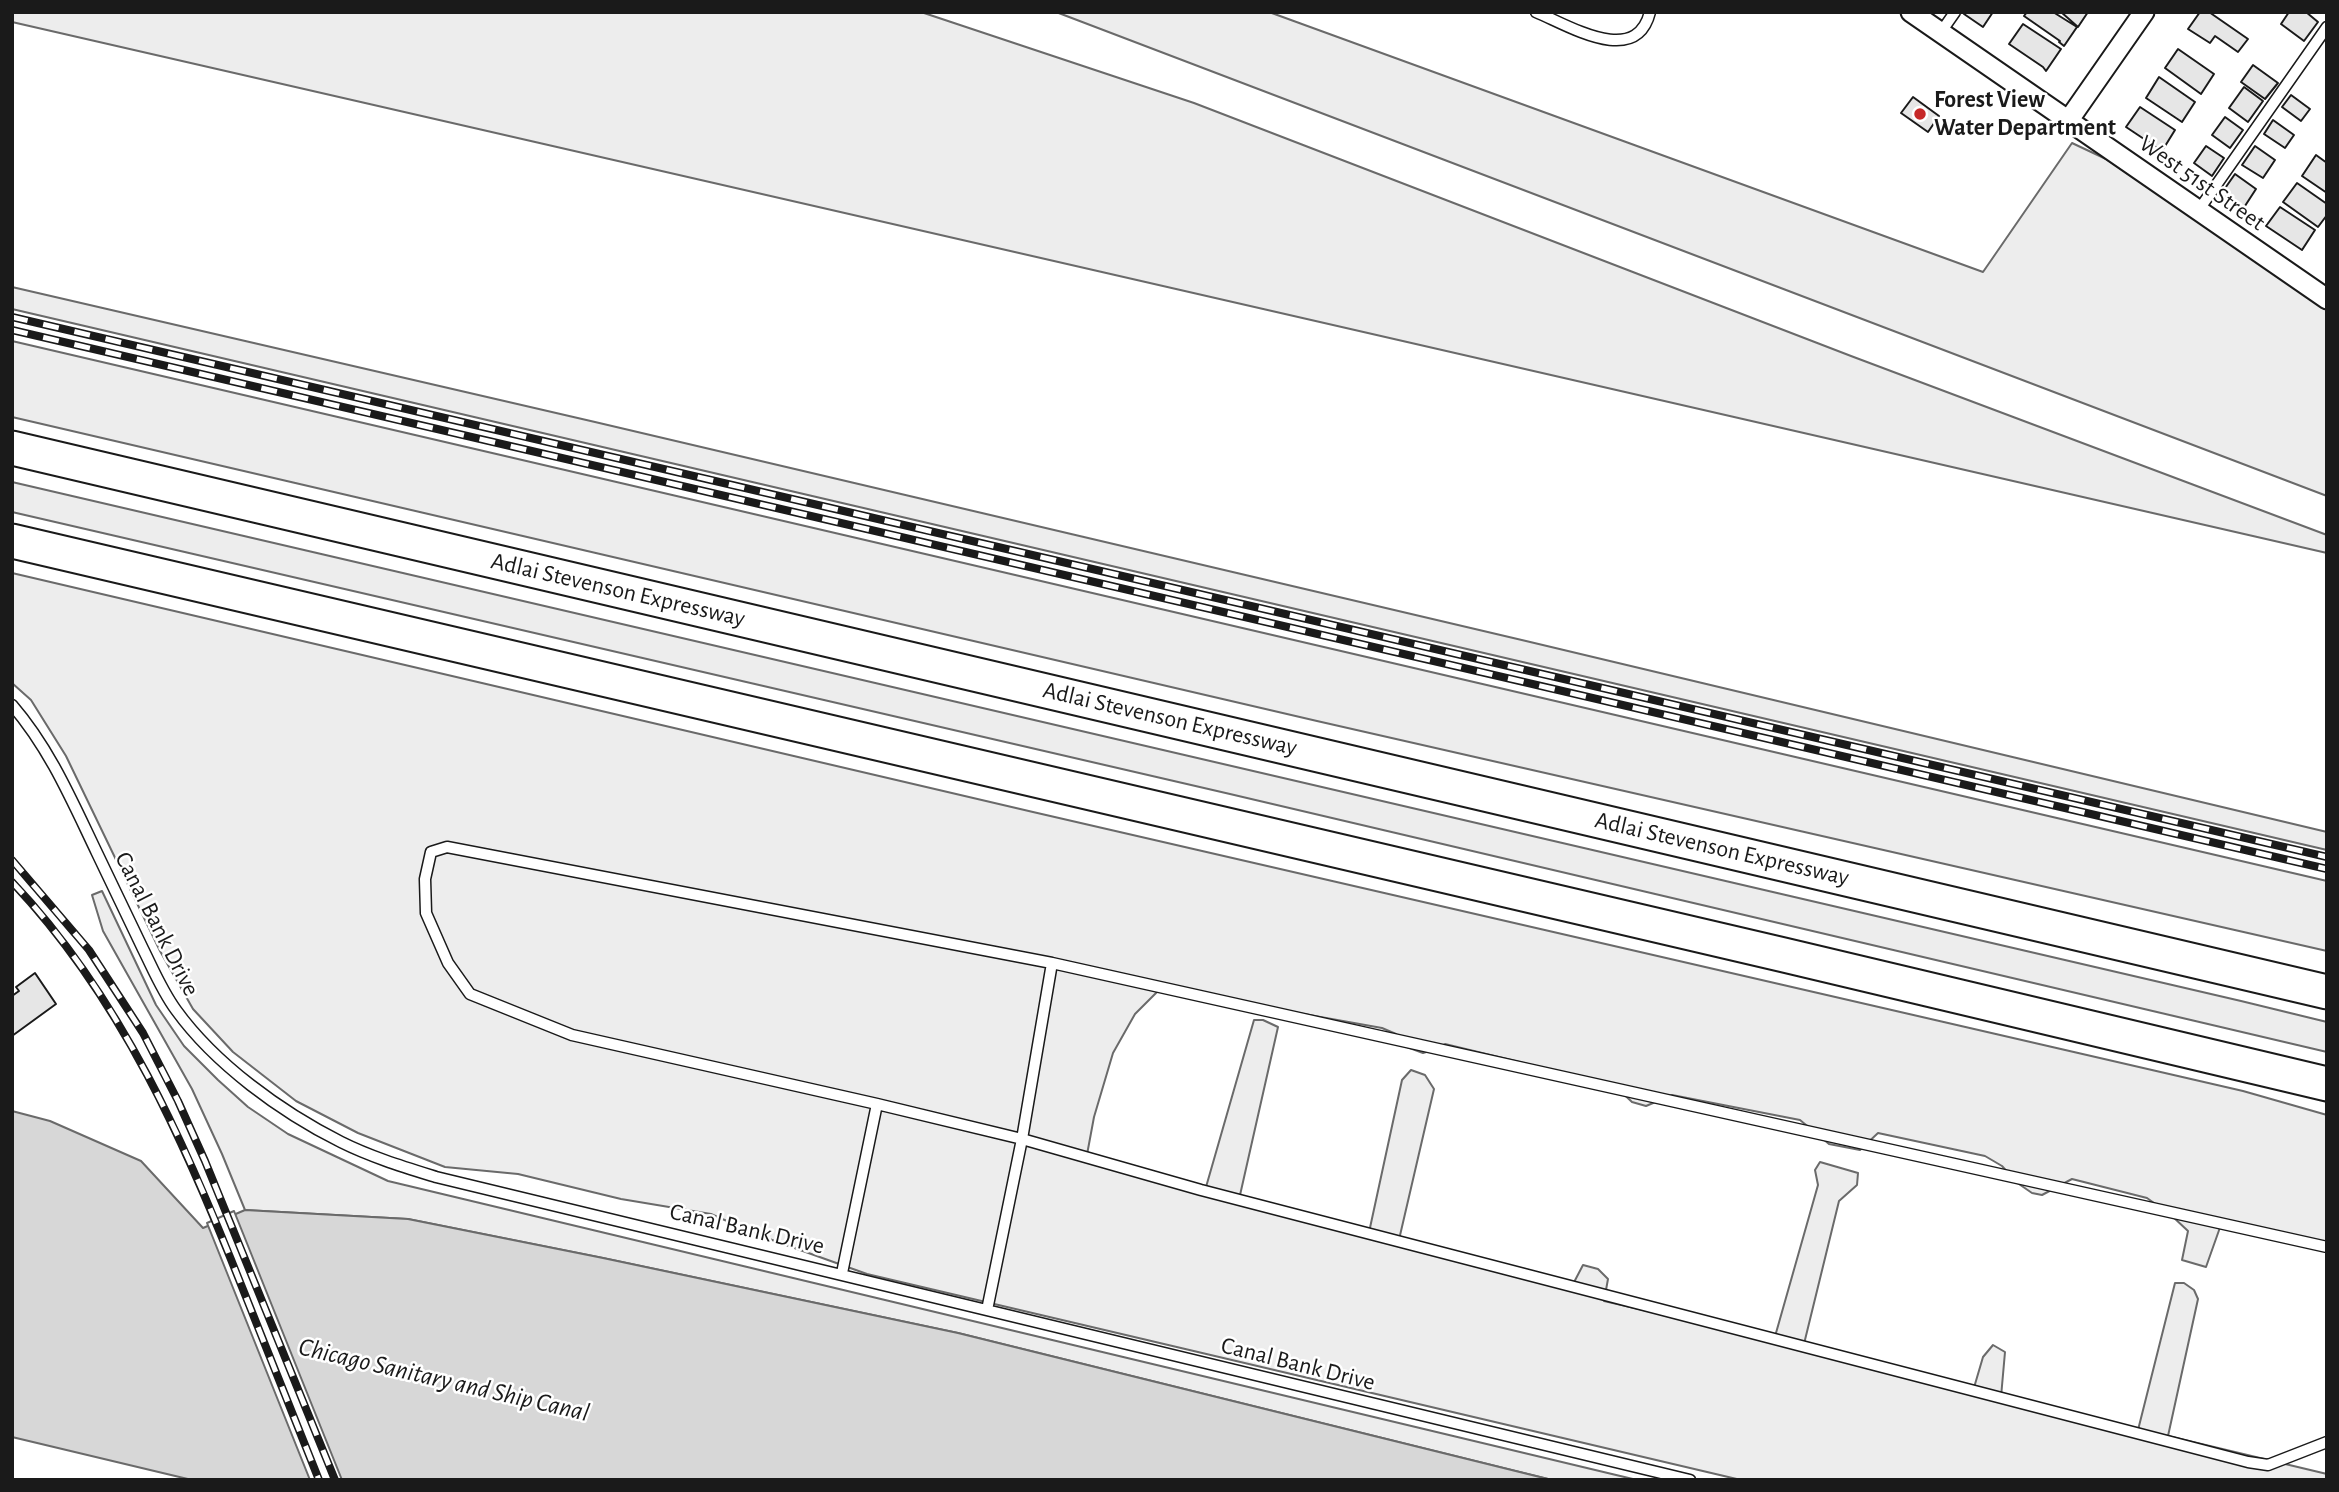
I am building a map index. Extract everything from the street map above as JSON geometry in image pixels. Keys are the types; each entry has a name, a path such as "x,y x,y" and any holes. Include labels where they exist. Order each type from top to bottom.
{"highway":[{"name":"Adlai Stevenson Expressway","path":"12,448 2327,992"},
{"path":"12,541 1770,951 2327,1084"}],"street":[{"name":"West 51st Street","path":"1912,12 2327,299"},
{"path":"2068,121 2144,12"}],"lane":[{"path":"1536,12 1605,41 1619,42 1640,30 1648,20 1650,12"},
{"path":"1941,32 1955,12"},
{"path":"2199,211 2327,27"},
{"name":"Canal Bank Drive","path":"12,705 35,734 56,768 155,974 174,1007 196,1035 227,1064 301,1120 342,1143 391,1163 436,1177 1690,1480"},
{"path":"2327,1247 1052,963 447,847 431,852 425,879 426,913 448,963 470,994 572,1035 1021,1139 1201,1190 2248,1462 2268,1465 2327,1441"},
{"path":"987,1310 1052,963"},
{"path":"842,1273 877,1104"}],"shaded area":[{"path":"12,12 921,12 1194,103 1851,356 2327,535 2327,553 12,22"},
{"path":"1056,12 1269,12 1983,272 2072,143 2106,159 2327,309 2327,496"},
{"path":"12,287 1526,641 2327,832 2327,850 12,309"},
{"path":"12,341 2327,881 2327,951 1317,721 12,417"},
{"path":"12,482 2327,1022 2327,1052 12,512"},
{"path":"12,573 2243,1091 2327,1115 2327,1243 2223,1219 2206,1267 2182,1260 2188,1231 2147,1198 2072,1179 2042,1195 2032,1193 2016,1182 2002,1166 1985,1156 1878,1133 1860,1150 1829,1144 1800,1120 1672,1095 1646,1106 1632,1102 1614,1085 1445,1044 1423,1053 1407,1047 1396,1034 1382,1028 1287,1011 1165,984 1135,1014 1113,1053 1094,1117 1086,1160 1204,1194 1254,1020 1263,1020 1278,1027 1238,1204 1368,1237 1402,1080 1411,1070 1425,1075 1434,1089 1398,1244 1571,1288 1583,1265 1598,1269 1608,1279 1604,1301 1774,1340 1818,1185 1815,1170 1820,1162 1858,1173 1857,1185 1839,1201 1803,1348 1973,1391 1983,1357 1993,1345 2005,1352 2001,1397 2138,1430 2175,1283 2184,1283 2194,1290 2198,1299 2168,1436 2327,1474 2327,1480 1741,1480 867,1274 761,1236 711,1214 621,1199 518,1174 445,1167 358,1133 296,1101 233,1052 193,1009 160,951 66,756 31,700 12,683"},
{"path":"102,891 156,1005 184,1046 248,1107 288,1134 388,1181 1637,1480 1552,1480 958,1333 408,1219 245,1210 192,1089 103,931 92,895"}],"water":[{"name":"Chicago Sanitary and Ship Canal","path":"12,1111 50,1121 141,1161 203,1228 245,1210 408,1219 958,1333 1552,1480 192,1480 12,1437"}],"pier":[{"path":"234,1211 342,1480 310,1480 207,1223"}],"building":[{"path":"1993,12 1983,27 1964,14"},
{"path":"2027,12 2053,12 2077,27 2064,46 2024,16"},
{"path":"2061,12 2088,12 2078,27"},
{"path":"2200,12 2209,12 2248,39 2238,52 2215,36 2210,43 2188,29"},
{"path":"2289,12 2306,12 2318,22 2304,41 2281,24"},
{"path":"2023,24 2061,49 2046,71 2009,44"},
{"path":"2178,49 2214,74 2201,94 2165,68"},
{"path":"2253,65 2278,83 2265,99 2241,82"},
{"path":"2159,77 2195,102 2182,122 2146,98"},
{"path":"2244,87 2263,101 2248,122 2229,108"},
{"path":"2291,95 2310,109 2301,121 2282,107"},
{"name":"Forest View Water Department","path":"1913,97 1939,116 1928,132 1901,113"},
{"path":"2140,107 2175,130 2162,151 2126,127"},
{"path":"2225,117 2243,130 2230,148 2212,135"},
{"path":"2273,120 2294,135 2285,148 2264,134"},
{"path":"2206,146 2224,158 2212,176 2194,163"},
{"path":"2255,146 2275,160 2263,178 2242,165"},
{"path":"2316,155 2327,163 2327,193 2302,176"},
{"path":"2235,174 2256,189 2243,209 2221,194"},
{"path":"2297,183 2327,204 2327,215 2318,227 2283,202"},
{"path":"2280,207 2315,230 2302,250 2266,226"},
{"path":"35,973 56,1004 12,1036 12,996 19,991 16,987"}],"railway":[{"path":"12,317 2327,857"},
{"path":"12,330 2327,869"},
{"path":"12,860 89,950 143,1033 205,1161 335,1480"},
{"path":"12,882 51,927 86,974 148,1075 199,1182 319,1480"}],"place":[{"name":"Forest View Water Department","path":"1920,114"}]}
